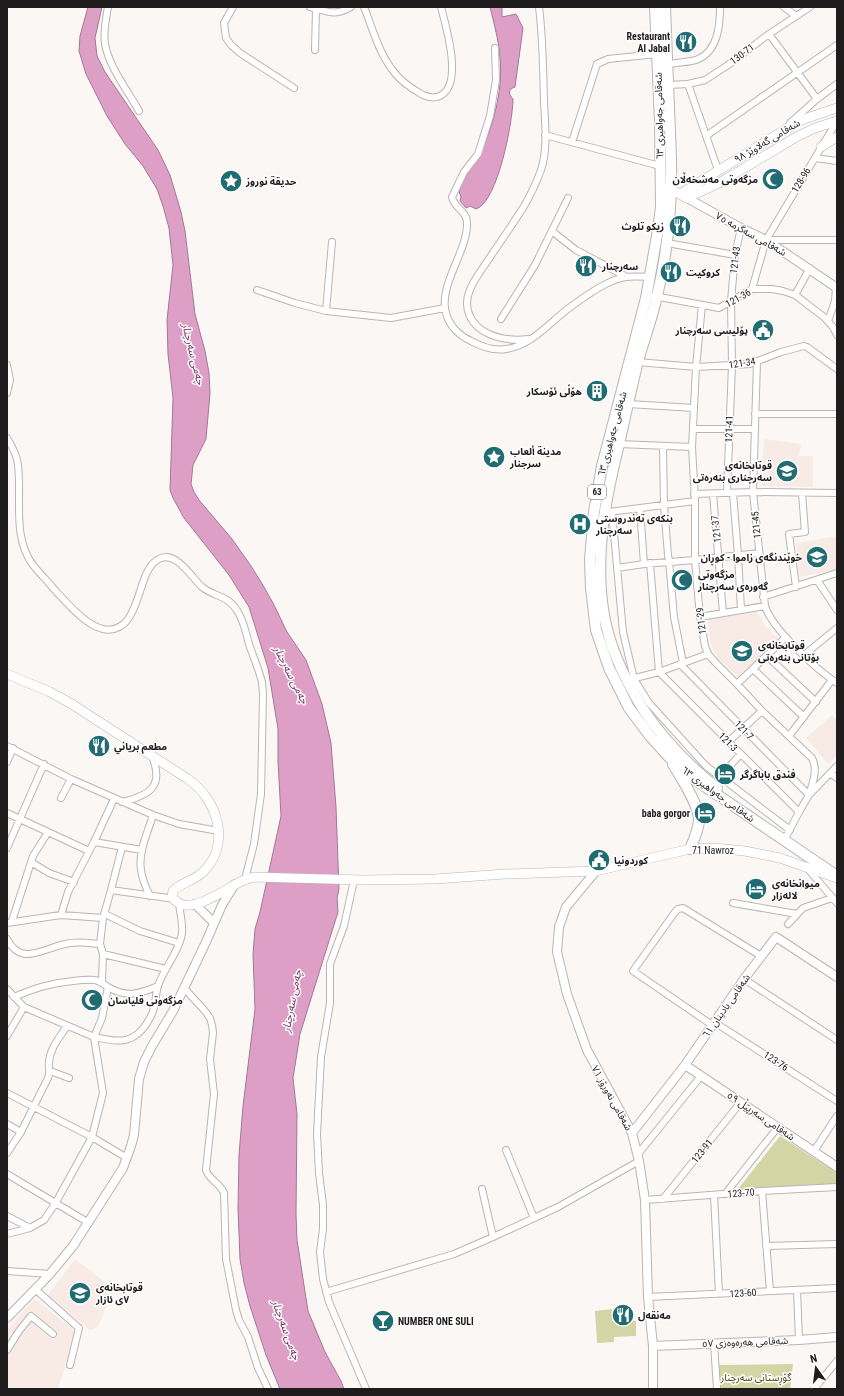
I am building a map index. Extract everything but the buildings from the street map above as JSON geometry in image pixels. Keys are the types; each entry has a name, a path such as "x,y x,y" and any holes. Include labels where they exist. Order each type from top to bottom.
{"main road":[{"name":"شەقامی جەواهیری ٦٣","path":"655,7 660,166 675,193"},
{"name":"شەقامی جەواهیری ٦٣","path":"665,7 671,158 675,193 667,243 602,466 594,512 590,560 591,588 596,630 612,674 629,708 650,736 668,756 691,777 816,858 837,868"},
{"name":"شەقامی گەلاوێژ ٩٨","path":"675,193 718,170 801,120 836,108"},
{"path":"836,108 837,121"},
{"name":"شەقامی گەلاوێژ ٩٨","path":"675,193 715,186 798,136 815,128 837,121"},
{"path":"821,147 837,137"},
{"path":"747,153 753,162"},
{"name":"شەقامی جەواهیری ٦٣","path":"675,193 658,230 651,277 652,295 619,444 600,554 604,616 614,653 653,724 677,752 716,786 788,832 837,877"},
{"path":"7,674 58,696 192,781 201,790 213,808 219,831 218,846 210,864 197,877 174,890 172,895 177,901 186,905 195,904"},
{"path":"668,756 693,799 699,818 697,830 690,849"},
{"name":"71 Nawroz","path":"195,904 208,900 245,880 258,877 352,880 435,879 505,874 596,871 690,849 714,848 745,851 780,858 837,877"}],"street":[{"path":"108,7 105,30 105,44 107,52 113,66 139,111"},
{"path":"233,7 224,23 226,38 231,45 240,53 294,88"},
{"path":"315,50 313,8 332,14 351,7"},
{"path":"364,7 383,56 392,70 418,93 434,98 441,96 446,92 451,79 452,69 448,31 441,7"},
{"path":"531,338 512,340 498,338 486,333 475,325 469,314 467,302 471,287 532,192 541,169 545,135 543,42 540,7"},
{"path":"668,64 697,59 711,48 716,40 718,31 720,7"},
{"path":"784,7 796,16"},
{"name":"130-71","path":"669,85 688,84 705,80 728,65 769,34 810,7"},
{"path":"769,34 818,99"},
{"path":"706,136 837,45"},
{"path":"495,48 496,80 490,116 478,154 464,172 452,197 454,202 464,213 467,222 466,233 447,289 444,308 448,320 458,333 468,340 492,349 508,349 522,344 569,308 604,285 625,276 651,277"},
{"path":"572,142 597,64 608,59 657,54"},
{"path":"688,84 718,170"},
{"path":"779,133 837,84"},
{"name":"128-96","path":"752,289 766,240 837,121"},
{"path":"545,135 660,166"},
{"path":"815,158 837,161"},
{"name":"شەقامی سەگرمە ٧٥","path":"675,193 766,240 810,268 836,288"},
{"path":"501,319 535,265 553,232 568,198"},
{"name":"121-43","path":"732,365 731,301 735,254 741,228"},
{"path":"553,232 576,250 625,276"},
{"path":"766,240 837,240"},
{"path":"326,311 332,242"},
{"path":"667,243 735,254"},
{"path":"795,295 810,268"},
{"path":"828,321 835,301 836,288"},
{"name":"121-36","path":"652,295 719,308 752,289 772,289 795,295 824,316 837,335"},
{"path":"258,290 295,303 326,311 391,318 444,308"},
{"name":"121-29","path":"702,305 696,367 692,447 695,501 695,560 700,617 705,646 708,654 714,662 762,711 809,754 814,762 814,777 809,795"},
{"name":"121-34","path":"638,362 696,367 750,364 781,352 804,346 837,369"},
{"name":"121-45","path":"757,362 753,492 765,606 770,618 786,637 804,655 835,681"},
{"path":"7,365 10,384 7,393"},
{"name":"121-41","path":"732,365 729,429 730,493 738,555 741,610"},
{"path":"628,404 694,408"},
{"path":"756,414 837,414"},
{"path":"693,429 755,429"},
{"path":"7,438 14,451 18,465 19,521 25,551 35,567 81,617 94,625 107,629 116,629 121,627 137,602 149,569 156,560 164,558 172,559 182,564 202,586 208,591 224,597 232,604 239,614 260,677 263,694 261,794 254,844 245,880"},
{"path":"619,444 692,447"},
{"path":"663,446 664,506 668,555 674,617 682,663"},
{"path":"694,494 753,492 837,493"},
{"path":"796,587 789,534 805,532 802,493"},
{"name":"121-37","path":"713,494 723,613"},
{"path":"695,501 608,512 617,568 623,632 630,680 706,766 788,832 809,795 837,766"},
{"path":"640,509 659,672"},
{"path":"617,568 669,561 695,560 759,553"},
{"path":"763,597 837,573"},
{"path":"817,580 837,610"},
{"path":"700,617 765,606"},
{"path":"804,655 837,628"},
{"path":"737,684 786,637"},
{"path":"630,680 659,672 708,654"},
{"path":"767,656 816,702"},
{"name":"121-7","path":"682,663 809,795"},
{"path":"753,669 804,717"},
{"name":"121-3","path":"659,672 798,812"},
{"path":"789,736 835,681"},
{"path":"728,742 762,711"},
{"path":"7,746 71,779 153,815 179,824 219,831"},
{"path":"7,762 13,748"},
{"path":"720,776 741,754"},
{"path":"122,802 137,799 152,789 158,773 152,756"},
{"path":"7,848 44,764"},
{"path":"830,773 837,778"},
{"path":"61,798 71,779"},
{"path":"61,915 68,892 94,842 114,798"},
{"path":"7,813 89,852"},
{"path":"150,896 141,872 142,850 153,815"},
{"path":"48,832 33,856 9,922 61,915 104,916 140,931 179,943"},
{"path":"94,842 142,850"},
{"path":"102,981 103,954 100,944 104,916 122,846"},
{"path":"31,862 49,872 74,882"},
{"path":"807,868 837,903"},
{"name":"شەقامی نەورۆز ٧١","path":"596,871 569,902 563,914 558,934 558,961 567,994 587,1050 632,1133 638,1157 645,1200 648,1297 653,1346 653,1389"},
{"path":"352,880 344,926 330,964 330,1004 320,1069 317,1114 317,1147 323,1205 321,1266 326,1292 366,1389"},
{"path":"7,1317 50,1274 73,1246 89,1223 127,1158 134,1135 140,1079 143,1066 152,1046 184,988 222,905 236,884"},
{"path":"7,989 24,1007 94,1037 114,1040 129,1039 134,1037 151,1016 158,986 179,943 182,932 177,901 111,890"},
{"path":"788,924 803,908 832,898"},
{"path":"733,903 797,914"},
{"path":"195,904 214,923"},
{"name":"123-76","path":"761,956 683,908 678,908 633,971 713,1024 837,1101"},
{"name":"شەقامی بادینان ٦١","path":"632,1133 685,1065 744,979 776,937 837,977"},
{"path":"7,939 16,950 28,954 36,954 55,946 72,942 100,944"},
{"path":"103,954 166,969"},
{"path":"744,979 837,1040"},
{"path":"14,997 44,985 79,980 102,981 108,987 123,993 137,994 158,986"},
{"path":"7,1234 23,1231 44,1220 55,1204 92,1137 103,1093 94,1037 102,1018 108,987"},
{"path":"184,988 205,1011 210,1018 212,1025 213,1033 210,1059 214,1094 206,1170 210,1178 221,1187 224,1193 226,1258 236,1310 239,1320 248,1337 258,1368 268,1389"},
{"path":"7,1036 24,1007"},
{"path":"7,1153 21,1132 33,1108 50,1070 48,1063 53,1049 67,1026"},
{"name":"شەقامی سەرپێڵ ٥٩","path":"685,1065 837,1167"},
{"path":"50,1070 69,1078"},
{"path":"326,1292 454,1254 558,1207 638,1157 700,1076"},
{"path":"7,1093 33,1108 92,1137 127,1158"},
{"name":"123-91","path":"663,1199 741,1102"},
{"path":"814,1151 837,1116"},
{"path":"7,1124 21,1132"},
{"path":"726,1194 778,1127"},
{"path":"506,1150 534,1218"},
{"path":"7,1174 89,1223"},
{"name":"123-70","path":"645,1200 837,1187"},
{"path":"482,1189 493,1237"},
{"path":"762,1191 770,1291"},
{"path":"714,1195 719,1294"},
{"path":"7,1216 30,1228"},
{"path":"766,1246 837,1244"},
{"path":"7,1271 50,1274"},
{"name":"123-60","path":"648,1297 837,1288"},
{"path":"35,1289 79,1328 70,1365"},
{"path":"797,1290 799,1340"},
{"path":"7,1350 18,1331 31,1316 53,1334"},
{"name":"شەقامی هەرەوەزی ٥٧","path":"653,1346 799,1340 837,1336"},
{"path":"714,1343 717,1389"},
{"path":"814,1389 837,1361"}],"shaded area":[{"name":"قوتابخانەی سەرچناری بنەرەتی","path":"764,439 801,444 799,456 813,456 813,487 761,486"},
{"name":"خوێندنگەی زاموا - کوڕان","path":"837,536 837,570 799,577 796,543"},
{"name":"قوتابخانەی بۆتانی بنەرەتی","path":"756,610 766,627 780,640 740,679 718,658 710,644 708,619"},
{"path":"832,715 837,720 837,756 828,764 806,738"},
{"name":"قوتابخانەی ٧ی ئازار","path":"75,1259 109,1285 112,1292 98,1327 90,1330 48,1295"},
{"path":"35,1299 76,1331 58,1389 7,1389 7,1330"}],"green space":[{"path":"780,1136 837,1173 837,1184 738,1189"},
{"path":"612,1309 612,1321 636,1321 636,1336 614,1337 614,1342 597,1343 595,1311"},
{"name":"گۆڕستانی سەرچنار","path":"793,1364 790,1389 720,1389 719,1365"}],"water":[{"name":"چەمی سەرچنار","path":"88,7 102,7 95,38 97,56 105,72 158,150 170,175 181,212 185,231 195,314 205,351 209,373 210,393 206,439 193,465 191,484 199,500 232,539 251,566 273,603 287,632 306,660 322,704 331,743 336,807 339,889 337,898 338,912 300,1034 293,1078 297,1114 297,1240 308,1311 325,1352 344,1389 280,1389 266,1355 244,1283 240,1259 238,1208 239,1155 243,1106 255,1009 253,954 255,929 281,816 278,729 268,668 249,607 229,575 184,518 170,490 173,398 168,354 167,320 173,265 169,228 157,189 143,166 125,144 107,116 86,74 79,51 80,36"},
{"path":"490,7 502,7 502,17 516,14 523,28 515,87 511,89 510,92 513,99 512,109 503,159 491,192 484,203 476,209 470,206 466,208 460,201 461,197 459,191 464,179 484,145 492,125 497,103 501,69 496,32"}],"place":[{"name":"Restaurant Al Jabal","path":"686,42"},
{"name":"مزگەوتی مەشخەڵان","path":"773,179"},
{"name":"حديقة نوروز","path":"231,181"},
{"name":"زيكو تلوث","path":"680,226"},
{"name":"سەرچنار","path":"586,266"},
{"name":"كروكيت","path":"671,272"},
{"name":"پۆلیسی سەرچنار","path":"763,330"},
{"name":"هۆڵی ئۆسکار","path":"597,391"},
{"name":"مدينة ألعاب سرجنار","path":"494,457"},
{"name":"قوتابخانەی سەرچناری بنەرەتی","path":"787,471"},
{"name":"بنکەی تەندروستی سەرچنار","path":"580,524"},
{"name":"خوێندنگەی زاموا - کوڕان","path":"817,557"},
{"name":"مزگەوتی گەورەی سەرچنار","path":"682,580"},
{"name":"قوتابخانەی بۆتانی بنەرەتی","path":"742,651"},
{"name":"مطعم برياني","path":"99,746"},
{"name":"فندق باباگرگر","path":"725,774"},
{"name":"baba gorgor","path":"705,813"},
{"name":"كوردونيا","path":"599,860"},
{"name":"میوانخانەی لالەزار","path":"756,889"},
{"name":"مزگەوتی قلیاسان","path":"92,1000"},
{"name":"قوتابخانەی ٧ی ئازار","path":"80,1293"},
{"name":"مەنقەل","path":"623,1315"},
{"name":"NUMBER ONE SULI","path":"383,1321"}]}
